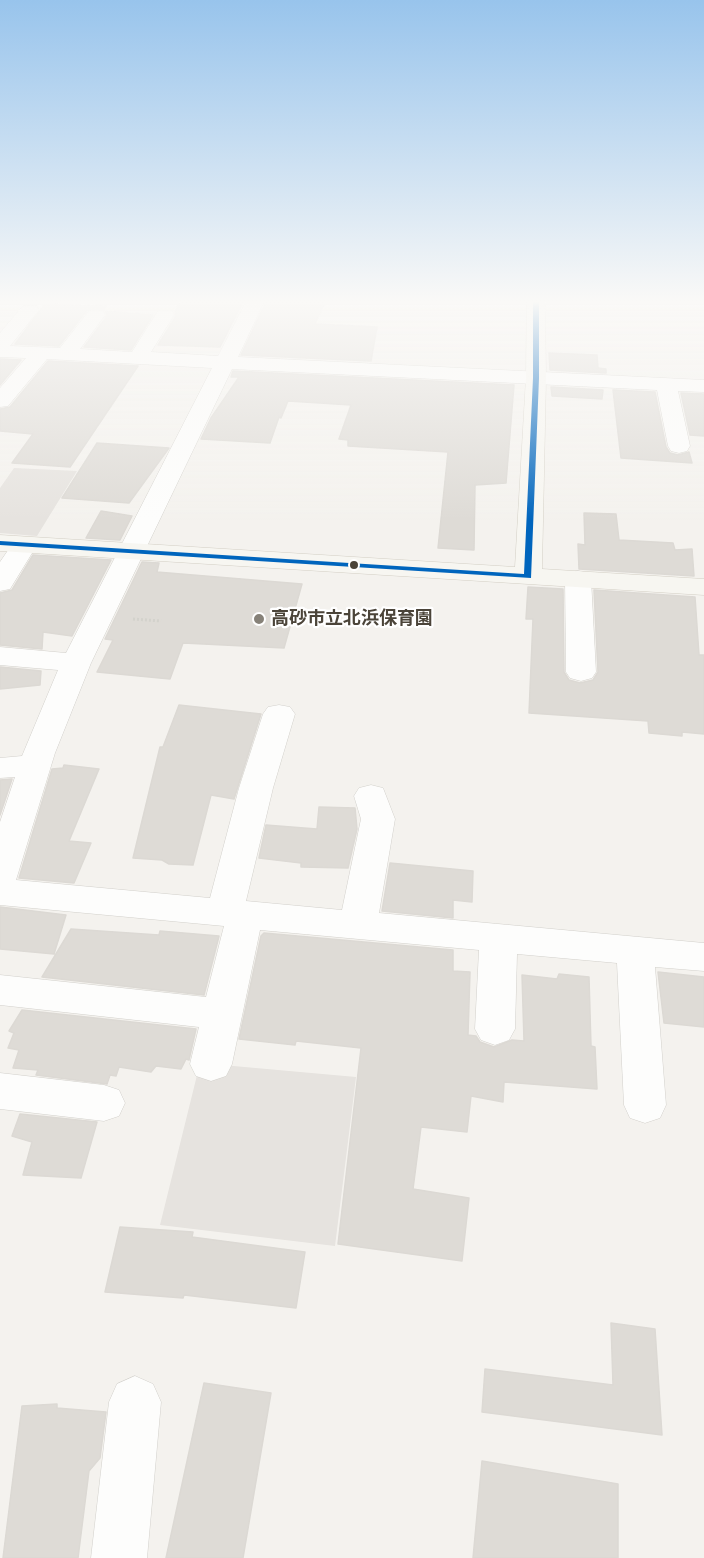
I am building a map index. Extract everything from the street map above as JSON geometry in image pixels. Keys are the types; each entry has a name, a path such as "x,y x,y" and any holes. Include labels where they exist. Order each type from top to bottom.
{"street":[{"path":"0,401 23,375"},
{"path":"0,878 36,765 76,663 219,375"},
{"path":"472,375 704,386"},
{"path":"528,576 536,375"},
{"path":"666,384 680,445"},
{"path":"0,583 12,544 704,587"},
{"path":"578,579 581,672"},
{"path":"0,656 76,663"},
{"path":"211,1064 222,1014 235,913 256,788 279,714"},
{"path":"0,768 36,765"},
{"path":"358,925 378,819 371,796"},
{"path":"0,892 704,957"},
{"path":"495,1029 499,938"},
{"path":"635,950 645,1105"},
{"path":"0,990 222,1014"},
{"path":"0,1091 104,1103"},
{"path":"119,1558 135,1402"}],"shaded area":[{"path":"14,468 77,471 37,536 0,533 0,488"},
{"path":"200,1063 356,1077 335,1246 160,1225"}],"building":[{"path":"0,375 9,375 0,385"},
{"path":"37,375 132,375 70,467 12,463 33,434 0,431 0,409 10,407"},
{"path":"232,375 307,375 514,385 506,483 475,485 474,550 438,548 448,452 348,446 348,440 339,439 351,405 288,401 281,418 279,417 270,443 201,439 211,418 239,377 231,377"},
{"path":"551,387 603,390 602,399 552,396"},
{"path":"613,390 655,392 666,447 670,453 678,455 689,452 692,463 621,458"},
{"path":"681,393 704,394 704,436 690,435"},
{"path":"97,443 169,448 129,503 62,498"},
{"path":"101,511 132,516 120,540 86,538"},
{"path":"584,513 616,514 619,540 673,543 675,550 692,549 694,576 579,569 578,544 585,545"},
{"path":"33,555 111,560 72,636 43,632 42,649 0,645 0,593 12,590"},
{"path":"142,562 159,563 157,572 302,584 284,648 183,643 170,679 97,672 113,640 105,639"},
{"path":"528,587 563,589 564,672 569,680 580,683 593,680 598,672 594,590 695,597 699,655 704,655 704,734 682,732 682,736 649,733 648,721 529,713 533,619 526,619"},
{"path":"0,667 41,671 40,685 0,689"},
{"path":"179,705 261,714 234,799 211,795 193,865 133,858 160,747 163,747"},
{"path":"64,765 99,769 69,841 91,843 74,883 19,878 52,769 63,768"},
{"path":"12,779 0,815 0,780"},
{"path":"319,807 355,808 357,829 348,868 301,867 301,863 259,858 266,825 317,829"},
{"path":"390,863 473,871 472,902 453,900 453,918 382,911"},
{"path":"0,907 66,915 54,954 0,949"},
{"path":"71,929 159,935 160,931 219,936 204,995 42,977"},
{"path":"264,933 453,950 453,971 470,972 468,1035 476,1036 480,1042 494,1047 512,1040 524,1041 522,975 557,979 559,974 589,977 591,1046 595,1047 597,1089 504,1082 503,1102 471,1096 467,1132 421,1127 413,1189 469,1198 462,1261 338,1244 361,1048 296,1041 295,1045 239,1039 261,936"},
{"path":"658,972 704,977 704,1027 664,1023"},
{"path":"22,1010 196,1029 189,1060 186,1059 181,1069 156,1066 151,1072 119,1067 116,1076 110,1075 107,1084 36,1075 38,1070 13,1068 19,1050 8,1048 14,1033 9,1031"},
{"path":"20,1114 97,1122 81,1178 23,1175 32,1142 12,1136"},
{"path":"120,1227 193,1232 192,1237 305,1252 296,1308 184,1295 183,1298 105,1292"},
{"path":"611,1323 655,1329 662,1435 482,1412 485,1369 613,1385"},
{"path":"204,1383 271,1393 243,1558 166,1558"},
{"path":"57,1404 57,1408 106,1412 100,1458 89,1471 78,1558 3,1558 22,1406"},
{"path":"482,1461 618,1484 618,1558 473,1558"}],"transit line":[{"path":"0,543 528,576 536,375"}],"place":[{"name":"高砂市立北浜保育園","path":"259,619"}]}
